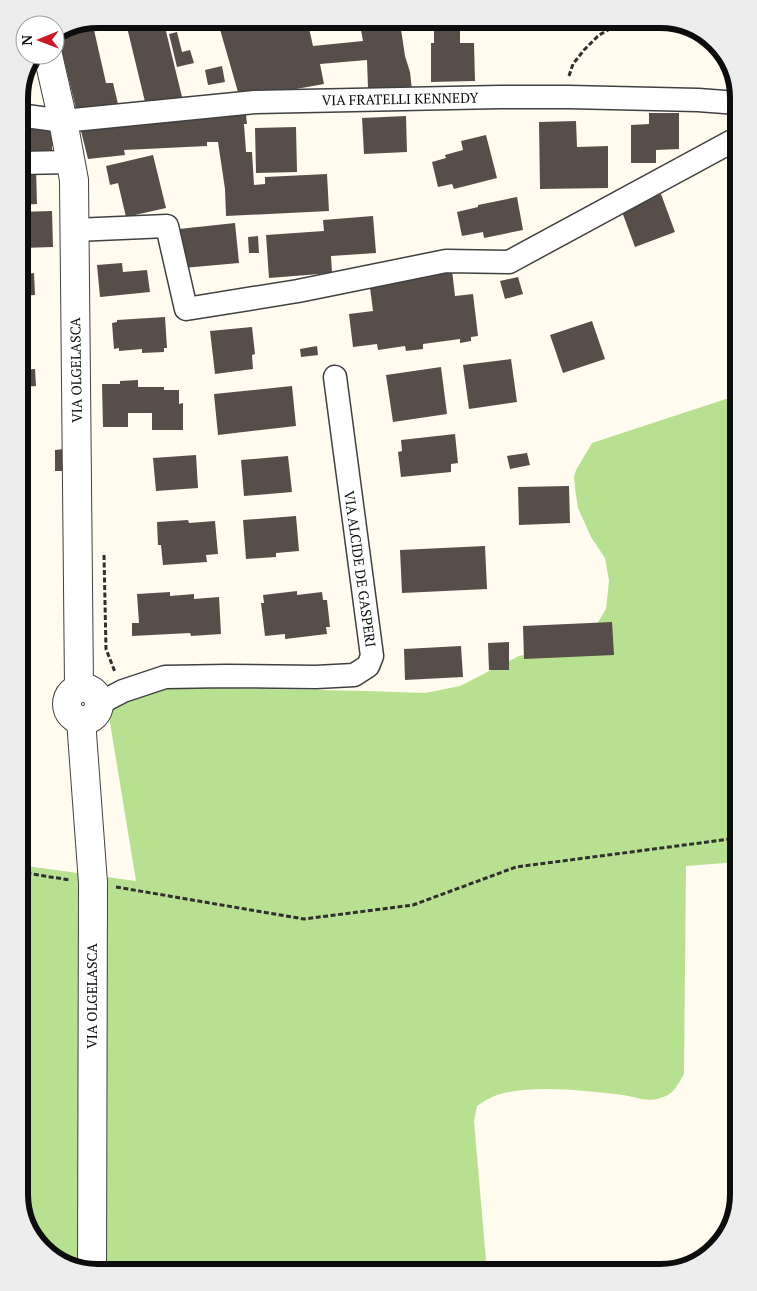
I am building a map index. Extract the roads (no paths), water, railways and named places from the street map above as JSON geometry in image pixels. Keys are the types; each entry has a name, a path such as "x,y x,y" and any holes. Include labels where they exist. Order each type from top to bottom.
{"street":[{"name":"VIA OLGELASCA","path":"50,65 74,180 93,883 92,1263"},
{"name":"VIA FRATELLI KENNEDY","path":"28,115 63,121 255,102 570,97 730,102"},
{"path":"75,230 167,226 186,309 298,291 446,262 508,262 730,142"},
{"path":"28,163 71,162"},
{"name":"VIA ALCIDE DE GASPERI","path":"87,703 165,677 316,677 354,675 368,666 372,656 335,376"}]}
